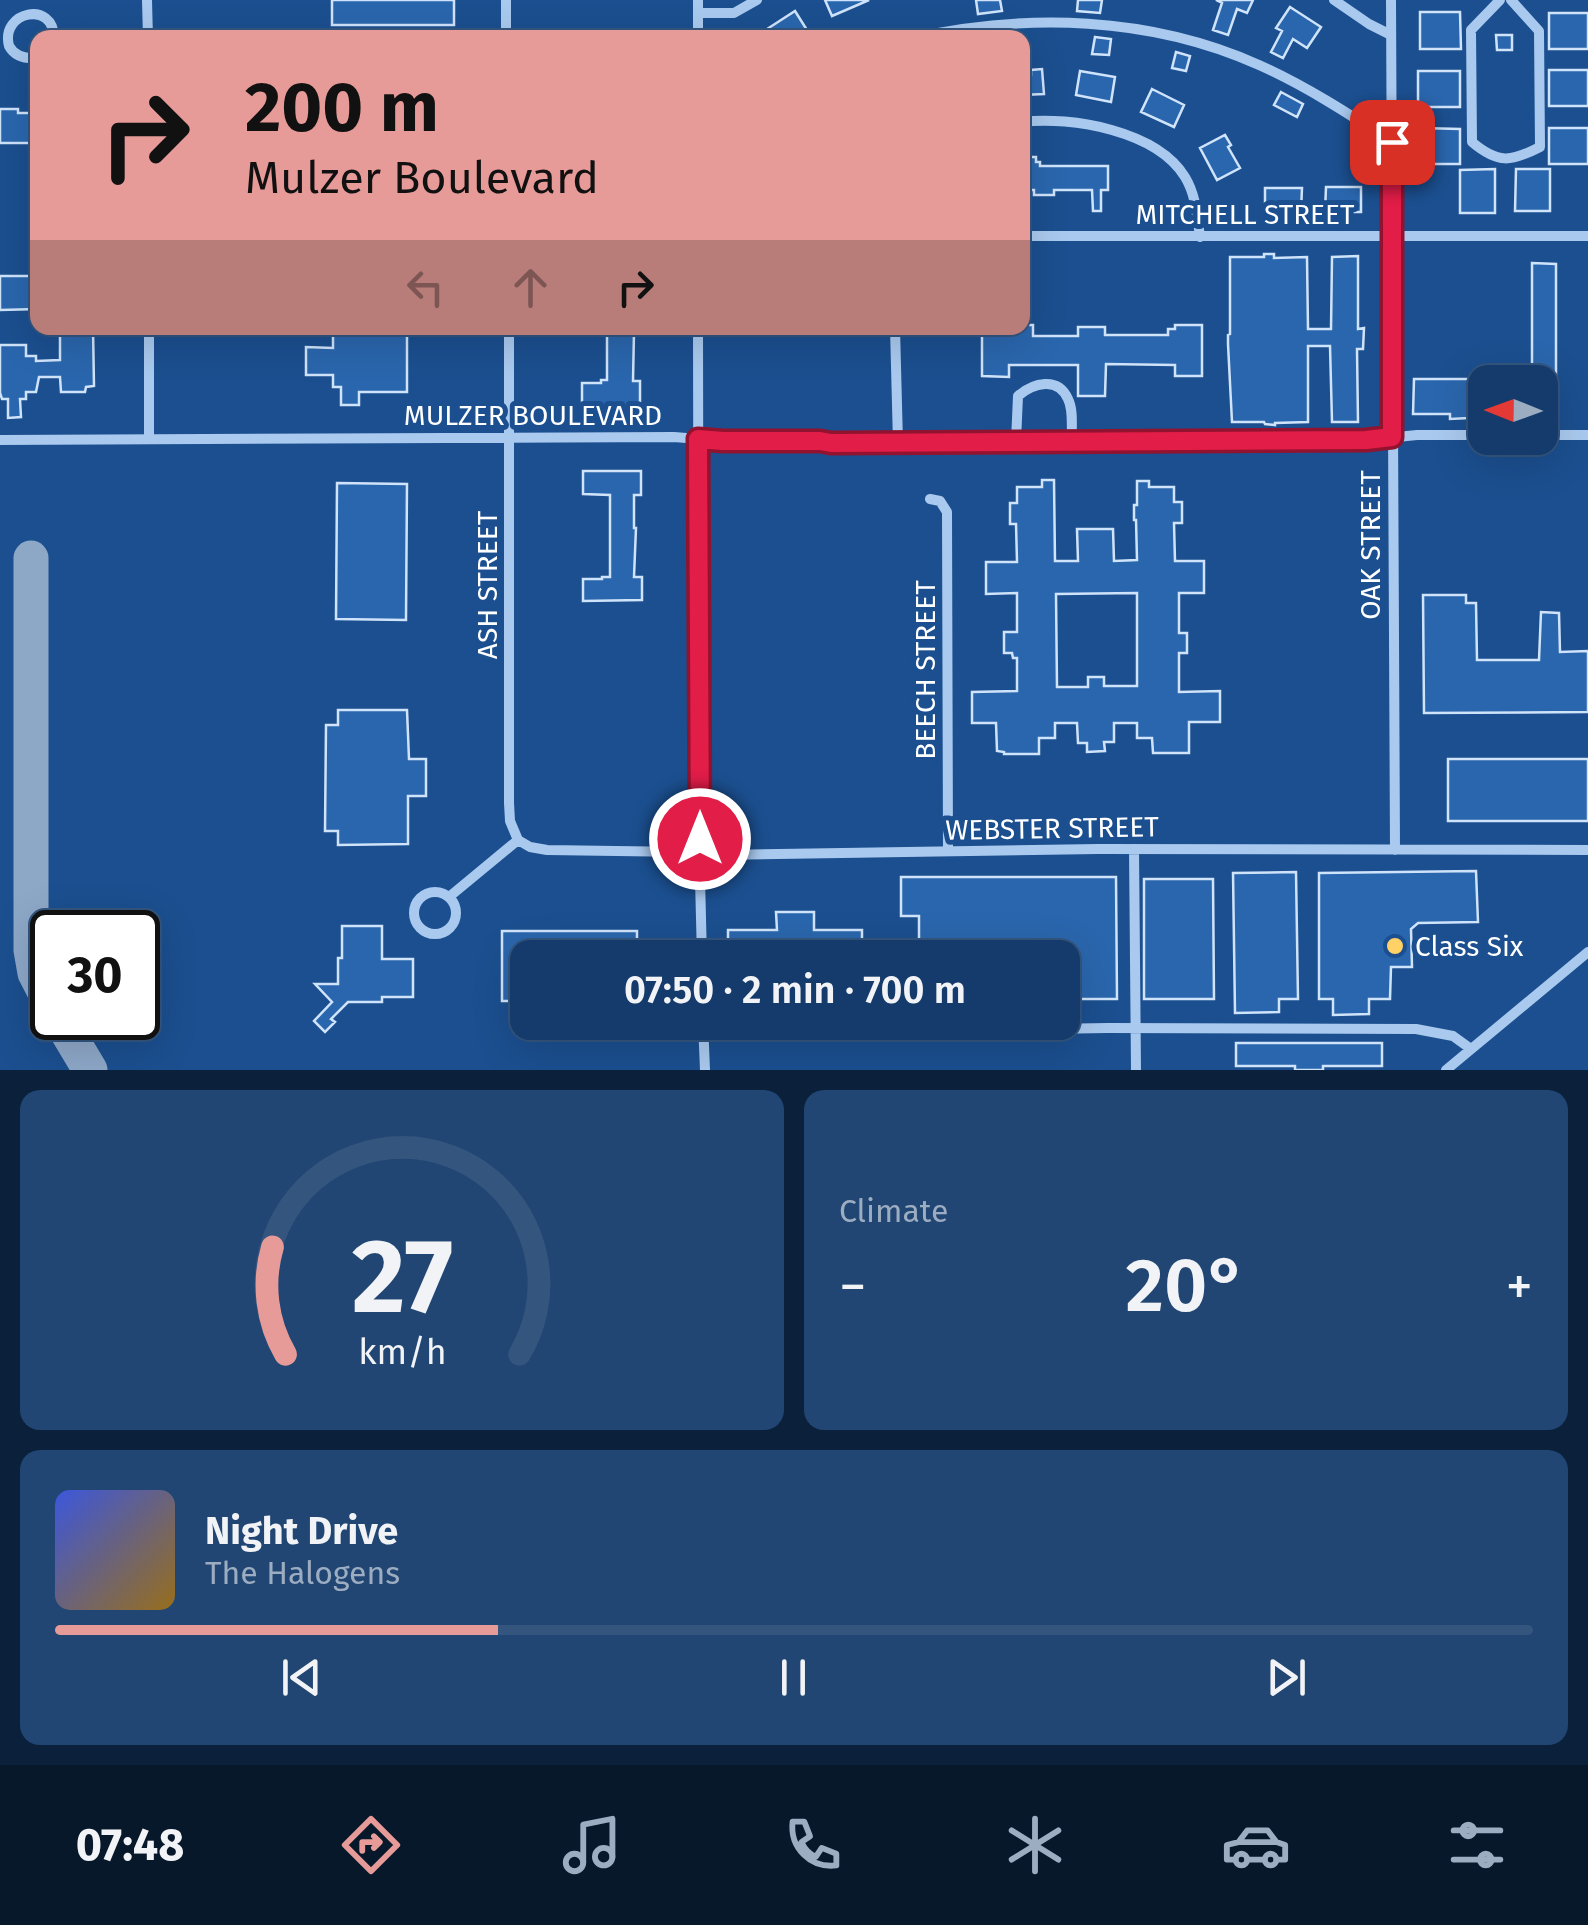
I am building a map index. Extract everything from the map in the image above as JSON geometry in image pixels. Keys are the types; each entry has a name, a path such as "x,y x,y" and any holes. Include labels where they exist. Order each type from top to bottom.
{"street":[{"path":"147,0 148,30"},
{"path":"506,0 506,30"},
{"path":"698,0 698,30"},
{"path":"698,13 734,13 757,0"},
{"path":"1334,0 1392,35"},
{"name":"OAK STREET","path":"1391,0 1395,850"},
{"path":"1500,0 1471,30 1472,142 1490,156 1508,159 1540,146 1539,31 1512,0"},
{"path":"30,58 14,52 3,34 12,17 34,10 48,17 53,30"},
{"path":"954,30 1018,22 1096,24 1161,33 1258,65 1316,94 1392,142"},
{"path":"1030,122 1078,124 1116,132 1153,148 1175,164 1186,179 1195,201 1200,236"},
{"name":"MITCHELL STREET","path":"1030,236 1588,236"},
{"path":"148,335 149,439"},
{"name":"ASH STREET","path":"509,335 509,803 510,821 518,840"},
{"path":"698,335 702,940"},
{"path":"896,335 898,443"},
{"path":"1016,441 1018,396 1029,387 1053,384 1068,399 1072,441"},
{"path":"1558,435 1588,434"},
{"name":"MULZER BOULEVARD","path":"0,440 674,437 898,443 1366,440 1468,435"},
{"name":"BEECH STREET","path":"930,499 940,501 947,512 948,852"},
{"path":"449,898 518,840"},
{"name":"WEBSTER STREET","path":"518,840 548,850 718,855 1134,849 1588,850"},
{"path":"1134,849 1136,1070"},
{"path":"433,892 449,898 456,914 448,929 432,934 420,928 414,916 418,900 433,892"},
{"path":"1446,1070 1588,952"},
{"path":"1080,1029 1416,1028 1453,1036 1471,1049"},
{"path":"703,1040 705,1070"}],"building":[{"path":"332,0 454,0 454,25 332,25"},
{"path":"825,0 869,0 832,16"},
{"path":"976,0 1000,0 1002,11 978,14"},
{"path":"1078,0 1102,0 1100,13 1077,11"},
{"path":"1216,0 1253,0 1247,13 1237,9 1228,35 1213,30 1222,3"},
{"path":"1290,7 1321,27 1307,48 1293,39 1283,58 1271,52 1282,31 1276,28"},
{"path":"795,11 807,30 766,30"},
{"path":"1420,12 1460,12 1461,49 1420,49"},
{"path":"1549,13 1588,13 1588,49 1549,49"},
{"path":"1496,35 1512,35 1512,50 1497,50"},
{"path":"1095,37 1111,39 1109,55 1092,54"},
{"path":"1176,52 1190,56 1186,71 1172,68"},
{"path":"1042,69 1044,94 1030,95 1031,70"},
{"path":"1549,70 1588,70 1588,106 1549,106"},
{"path":"1080,71 1115,77 1111,102 1076,95"},
{"path":"1418,71 1460,71 1460,107 1418,107"},
{"path":"1152,89 1184,105 1174,127 1141,112"},
{"path":"1281,92 1303,104 1297,117 1274,105"},
{"path":"0,109 30,113 30,143 0,143"},
{"path":"1420,128 1460,129 1460,164 1419,164"},
{"path":"1549,128 1588,128 1588,164 1549,164"},
{"path":"1225,135 1240,168 1217,180 1200,148"},
{"path":"1030,157 1036,157 1040,166 1108,166 1108,190 1101,190 1101,211 1093,211 1092,190 1054,190 1054,195 1034,195 1034,190 1030,190"},
{"path":"1495,169 1495,213 1460,213 1460,170"},
{"path":"1516,169 1550,169 1550,211 1515,211"},
{"path":"1326,187 1361,187 1361,212 1325,212"},
{"path":"1265,188 1302,188 1301,212 1265,212"},
{"path":"1274,254 1274,258 1307,257 1308,329 1331,329 1332,257 1358,256 1358,329 1364,328 1363,349 1357,349 1358,422 1332,422 1330,346 1308,346 1308,422 1232,422 1228,344 1230,257"},
{"path":"1532,263 1556,264 1556,365 1532,365"},
{"path":"0,276 30,276 30,309 0,310"},
{"path":"1033,325 1033,336 1078,336 1078,327 1105,327 1105,335 1168,335 1168,329 1175,329 1175,325 1202,325 1202,376 1175,376 1175,365 1106,364 1105,396 1078,396 1078,365 1009,365 1009,377 982,376 982,335 1030,335"},
{"path":"60,335 93,335 94,386 86,387 85,392 61,392 60,377 39,377 36,392 26,392 26,399 20,399 21,417 8,418 8,399 2,399 0,393 0,345 26,345 26,356 36,356 36,361 60,360"},
{"path":"333,335 407,335 407,392 359,392 359,405 341,405 341,387 333,387 333,375 306,375 306,347 333,348"},
{"path":"607,335 634,335 633,381 640,381 640,406 582,406 582,383 607,380"},
{"path":"1414,379 1468,379 1468,418 1413,414"},
{"path":"583,471 641,471 641,495 634,495 634,577 642,577 642,600 583,601 583,579 610,577 610,495 583,494"},
{"path":"1042,480 1054,480 1055,561 1078,561 1077,529 1113,529 1114,561 1137,560 1137,481 1149,481 1149,487 1174,487 1174,502 1182,502 1182,523 1174,523 1175,561 1204,561 1204,593 1179,593 1179,633 1187,633 1187,653 1179,653 1179,692 1220,691 1220,722 1189,722 1189,753 1153,753 1152,738 1137,738 1137,723 1114,723 1114,742 1104,742 1105,751 1087,752 1087,743 1078,743 1077,723 1055,723 1055,738 1039,738 1039,754 1004,754 997,751 996,723 972,723 972,692 1017,691 1017,658 1004,653 1004,632 1017,632 1017,593 986,594 986,562 1017,562 1016,524 1010,524 1010,503 1017,503 1017,487 1042,487","holes":["1137,593 1137,686 1104,686 1104,677 1088,677 1088,687 1057,687 1056,594"]},
{"path":"337,483 407,484 406,620 336,619"},
{"path":"1423,595 1466,595 1466,603 1476,603 1477,660 1539,660 1541,612 1559,613 1560,652 1588,651 1588,712 1424,713"},
{"path":"338,710 407,710 409,759 426,759 426,796 408,796 408,844 338,845 338,831 325,831 326,725 338,725"},
{"path":"1448,759 1588,759 1588,821 1448,821"},
{"path":"1476,871 1478,922 1418,923 1411,929 1412,967 1391,967 1390,999 1369,999 1369,1014 1333,1015 1333,999 1319,999 1319,873"},
{"path":"1296,872 1298,999 1279,999 1279,1012 1235,1013 1233,873"},
{"path":"901,877 1116,877 1117,999 1080,999 1080,940 919,940 919,916 901,916"},
{"path":"1144,879 1213,879 1214,999 1144,999"},
{"path":"776,912 814,912 814,930 862,930 862,940 728,940 728,930 777,930"},
{"path":"342,926 382,926 382,959 413,959 413,997 348,1002 331,1019 335,1022 325,1032 314,1021 332,1002 315,984 338,984"},
{"path":"502,931 637,931 637,940 510,940 510,1001 502,1001"},
{"path":"1236,1043 1382,1043 1382,1066 1295,1070 1295,1066 1236,1066"}],"taxiway":[{"path":"31,558 31,910"},
{"path":"72,1040 90,1070"}],"place":[{"name":"Class Six","path":"1395,946"}],"route":[{"path":"700,839 698,439 898,443 1392,437 1392,142"}]}
